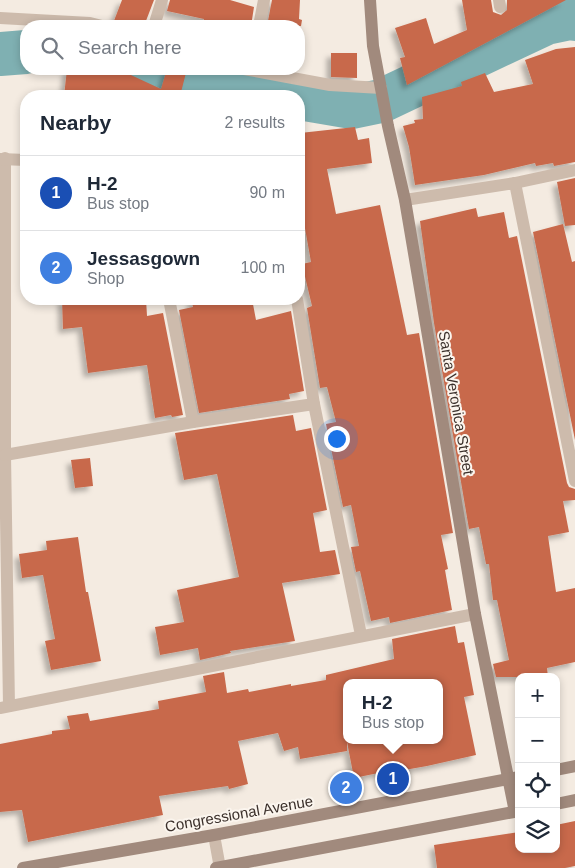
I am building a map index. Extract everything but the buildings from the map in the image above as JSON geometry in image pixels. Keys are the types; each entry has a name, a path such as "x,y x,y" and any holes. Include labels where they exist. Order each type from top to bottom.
{"main road":[{"name":"Santa Veronica Street","path":"370,0 373,46 388,126 405,200 475,614 514,778 517,808"},
{"path":"560,769 575,766"},
{"name":"Congressional Avenue","path":"23,868 214,836 514,778"},
{"path":"560,803 575,800"},
{"path":"219,868 515,811"}],"street":[{"path":"156,20 162,0"},
{"path":"260,20 264,0"},
{"path":"0,18 36,20"},
{"path":"279,75 381,92"},
{"path":"20,159 3,158 5,707 475,614"},
{"path":"405,200 515,183 575,170"},
{"path":"515,183 575,481"},
{"path":"170,305 193,422"},
{"path":"297,305 314,404 361,636"},
{"path":"5,455 193,422 314,404"},
{"path":"214,836 219,868"}],"waterway":[{"path":"305,99 352,107 381,101 546,23 570,18 575,19"},
{"path":"0,54 20,52"},
{"path":"172,75 199,82 249,90"}],"place":[{"name":"H-2","path":"393,779"},
{"name":"Jessasgown","path":"346,788"}]}
